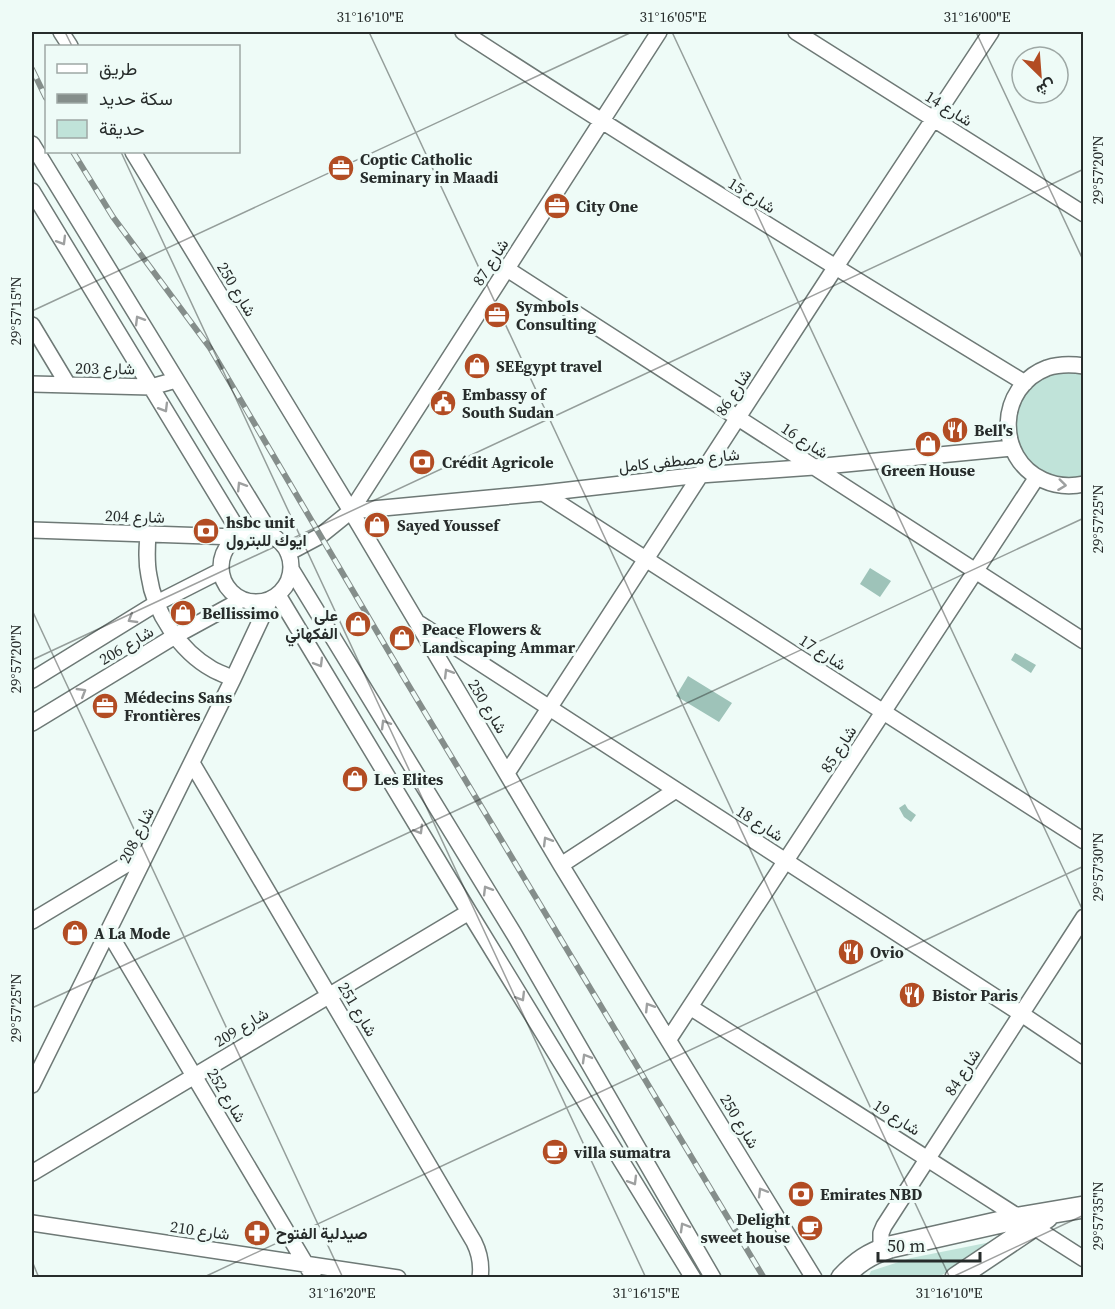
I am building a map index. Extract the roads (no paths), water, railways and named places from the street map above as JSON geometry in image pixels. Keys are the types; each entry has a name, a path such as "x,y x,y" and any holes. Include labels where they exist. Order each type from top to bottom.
{"main road":[{"path":"842,1278 855,1264 881,1250 1026,1222 1052,1213 1083,1207"},
{"path":"956,1278 1026,1222"}],"street":[{"path":"61,32 69,45"},
{"name":"شارع 15","path":"463,32 601,122 1025,383"},
{"name":"شارع 87","path":"288,554 320,536 351,511 659,32"},
{"name":"شارع 14","path":"796,32 1083,214"},
{"name":"شارع 86","path":"507,773 991,32"},
{"path":"32,144 272,536"},
{"name":"شارع 250","path":"134,153 351,511 561,865 814,1278"},
{"path":"32,191 239,536"},
{"name":"شارع 16","path":"507,269 1083,641"},
{"path":"32,325 68,385"},
{"path":"1083,366 1059,365 1046,369 1025,383 1015,397 1009,413 1008,431 1012,448 1022,464 1036,477 1057,485 1083,484"},
{"name":"شارع 203","path":"32,384 151,387 176,380"},
{"name":"شارع مصطفى كامل","path":"351,511 700,475 814,467 1012,448"},
{"name":"شارع 85","path":"669,1039 1036,477"},
{"name":"شارع 17","path":"543,493 1083,841"},
{"name":"شارع 204","path":"32,530 239,536"},
{"path":"291,569 286,586 274,597 261,602 241,600 233,595 222,580 220,571 226,548 239,536 251,532 262,532 272,536 284,546 291,569 514,934 713,1278"},
{"path":"148,534 149,578 162,617 190,653 212,669 233,679"},
{"name":"شارع 206","path":"32,680 157,603 220,571"},
{"path":"274,597 693,1278"},
{"name":"شارع 208","path":"32,1085 274,597"},
{"name":"شارع 206","path":"32,723 175,636 241,600"},
{"name":"شارع 18","path":"416,621 1083,1056"},
{"name":"شارع 251","path":"192,762 480,1252 482,1265 480,1278"},
{"path":"561,865 676,790"},
{"path":"32,921 147,851"},
{"name":"شارع 209","path":"32,1173 469,912"},
{"name":"شارع 84","path":"881,1250 884,1226 1083,917"},
{"name":"شارع 252","path":"108,931 314,1278"},
{"name":"شارع 19","path":"690,1007 1083,1259"},
{"name":"شارع 210","path":"32,1223 398,1278"}],"railway":[{"path":"32,69 45,96"},
{"path":"74,153 113,217 210,348 406,681 764,1278"}],"place":[{"name":"Coptic Catholic Seminary in Maadi","path":"341,168"},
{"name":"City One","path":"557,206"},
{"name":"Symbols Consulting","path":"497,315"},
{"name":"SEEgypt travel","path":"477,366"},
{"name":"Embassy of South Sudan","path":"443,403"},
{"name":"Bell's","path":"955,430"},
{"name":"Green House","path":"928,444"},
{"name":"Crédit Agricole","path":"422,462"},
{"name":"Sayed Youssef","path":"377,525"},
{"name":"hsbc unit ايوك للبترول","path":"206,531"},
{"name":"Bellissimo","path":"183,613"},
{"name":"علي الفكهاني","path":"358,624"},
{"name":"Peace Flowers & Landscaping Ammar","path":"402,638"},
{"name":"Médecins Sans Frontières","path":"105,706"},
{"name":"Les Elites","path":"355,779"},
{"name":"A La Mode","path":"75,933"},
{"name":"Ovio","path":"851,952"},
{"name":"Bistor Paris","path":"912,995"},
{"name":"villa sumatra","path":"555,1152"},
{"name":"Emirates NBD","path":"801,1194"},
{"name":"Delight sweet house","path":"810,1228"},
{"name":"صيدلية الفتوح","path":"257,1233"}]}
